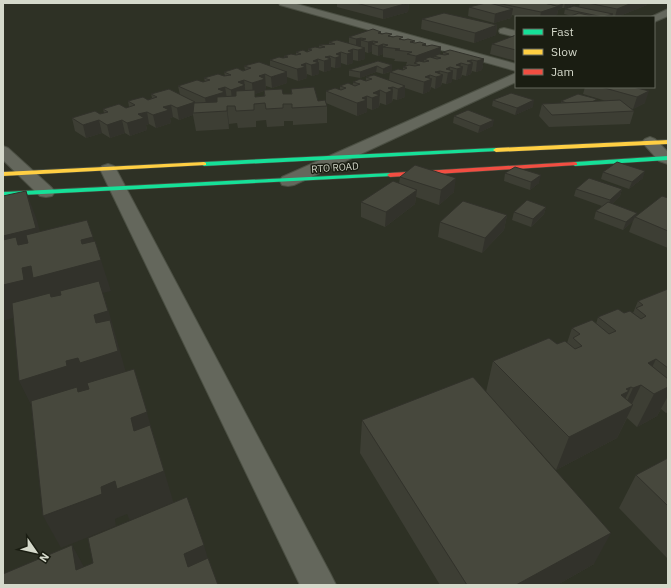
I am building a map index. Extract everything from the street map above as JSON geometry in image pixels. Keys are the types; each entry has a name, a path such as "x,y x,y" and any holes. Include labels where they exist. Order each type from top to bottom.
{"street":[{"path":"283,3 515,68"},
{"path":"655,18 668,12"},
{"path":"504,31 515,34"},
{"path":"428,40 476,52 493,51"},
{"path":"288,181 515,77"},
{"path":"650,142 667,158"},
{"name":"RTO ROAD","path":"3,194 46,192 112,178 337,159 668,142"},
{"path":"3,151 46,192"},
{"name":"RTO ROAD","path":"3,174 27,173 112,178 288,181 667,158"},
{"path":"112,178 318,585"}],"building":[{"path":"356,3 408,3 383,10"},
{"path":"486,3 513,9 495,14 469,7"},
{"path":"497,3 544,3 559,6 541,12"},
{"path":"544,3 559,3 563,4 557,6"},
{"path":"588,3 632,3 617,9"},
{"path":"574,6 613,14 598,16 565,9"},
{"path":"444,13 497,25 475,33 422,19"},
{"path":"579,13 591,16 571,16"},
{"path":"373,29 381,32 378,33 392,34 388,36 403,37 399,39 415,41 410,42 420,42 426,44 422,45 441,47 416,56 407,54 412,52 383,47 388,45 383,44 378,46 372,44 378,42 368,42 361,40 366,39 349,37"},
{"path":"515,35 515,50 492,44"},
{"path":"337,40 365,48 358,50 353,49 348,51 353,52 347,54 341,52 336,54 341,56 335,58 330,56 325,57 331,59 324,61 318,59 313,61 319,63 311,65 306,63 301,65 306,67 297,69 270,60 279,57 288,57 284,56 291,54 301,54 296,52 303,50 307,52 312,50 308,49 315,47 325,47 319,45 335,44 329,42"},
{"path":"450,50 484,59 467,61 473,63 468,65 461,63 456,65 463,67 457,69 450,67 446,69 453,71 448,73 440,71 435,72 443,75 436,77 430,75 425,77 432,79 424,82 390,72 398,69 403,70 407,68 403,67 409,65 420,65 414,63 419,61 429,61 424,59 430,57 437,59 441,58 434,56 439,54 449,54 443,52"},
{"path":"378,61 392,65 383,69 377,66 360,72 349,70"},
{"path":"259,62 287,72 271,77 265,74 259,76 265,79 252,83 244,80 238,82 245,85 231,90 225,87 218,89 225,92 205,98 178,86 197,80 203,82 210,80 204,78 218,74 224,76 231,75 224,72 237,68 243,71 251,68 244,66"},
{"path":"374,75 405,86 398,89 393,87 388,88 393,90 386,93 380,90 373,93 380,95 372,98 367,96 362,98 367,100 357,103 326,91 335,88 341,90 346,88 340,86 348,83 355,86 360,84 353,82 360,79 366,81 372,79 366,77"},
{"path":"314,87 318,101 325,100 327,106 292,108 292,104 283,104 283,108 266,109 265,103 254,104 254,110 236,111 235,106 227,106 227,111 193,113 194,103 217,102 217,97 236,96 236,91 255,90 255,97 265,96 264,90 282,89 283,94 292,94 291,89"},
{"path":"605,88 637,88 649,91 637,97"},
{"path":"169,89 195,102 177,108 171,105 163,107 169,110 153,115 147,112 138,114 144,118 127,123 122,120 107,125 99,120 83,125 72,118 95,111 100,114 108,112 103,109 119,104 126,108 135,105 128,101 143,97 148,100 157,97 151,94"},
{"path":"511,93 534,100 517,108 493,100"},
{"path":"578,94 597,99 592,102 567,103 561,101"},
{"path":"620,100 634,111 552,115 542,104"},
{"path":"468,110 494,120 480,126 454,116"},
{"path":"617,162 645,171 632,182 603,172"},
{"path":"415,165 456,178 441,190 400,177"},
{"path":"515,167 541,175 531,182 505,173"},
{"path":"589,178 622,189 610,200 576,189"},
{"path":"393,181 417,190 386,212 361,202"},
{"path":"26,191 36,228 3,236 3,196"},
{"path":"662,196 668,198 668,231 635,217"},
{"path":"527,200 546,207 533,219 514,212"},
{"path":"463,201 507,215 485,238 440,222"},
{"path":"608,202 637,213 626,222 596,211"},
{"path":"87,220 93,237 81,240 82,244 95,241 101,260 33,278 31,266 22,268 24,280 3,285 3,240 16,237 18,245 28,243 26,235"},
{"path":"99,281 108,311 94,315 96,323 110,320 118,351 80,363 78,358 66,361 67,366 19,381 12,303 50,293 51,297 61,295 60,291"},
{"path":"668,289 668,368 656,359 648,363 668,379 668,387 654,394 641,385 626,389 629,391 621,395 633,405 569,437 493,361 549,338 557,344 565,341 575,349 582,346 573,338 580,334 572,328 592,320 609,334 616,331 598,317 618,309 624,313 630,311 641,319 646,316 636,308 643,305 638,301"},
{"path":"134,369 147,412 131,418 134,431 150,425 164,471 117,489 115,481 101,487 102,494 43,516 31,401 77,387 78,392 89,389 87,383"},
{"path":"473,377 611,533 516,585 467,585 362,420"},
{"path":"668,458 668,506 636,475"},
{"path":"187,497 204,545 184,554 188,567 208,558 218,585 3,585 3,574 72,545 76,570 93,563 88,538"}],"traffic: fast":[{"path":"204,164 496,150"},
{"path":"575,164 668,158"},
{"path":"3,194 390,175"}],"traffic: slow":[{"path":"496,150 668,142"},
{"path":"3,174 204,164"}],"traffic: jam":[{"path":"390,175 575,164"}]}
